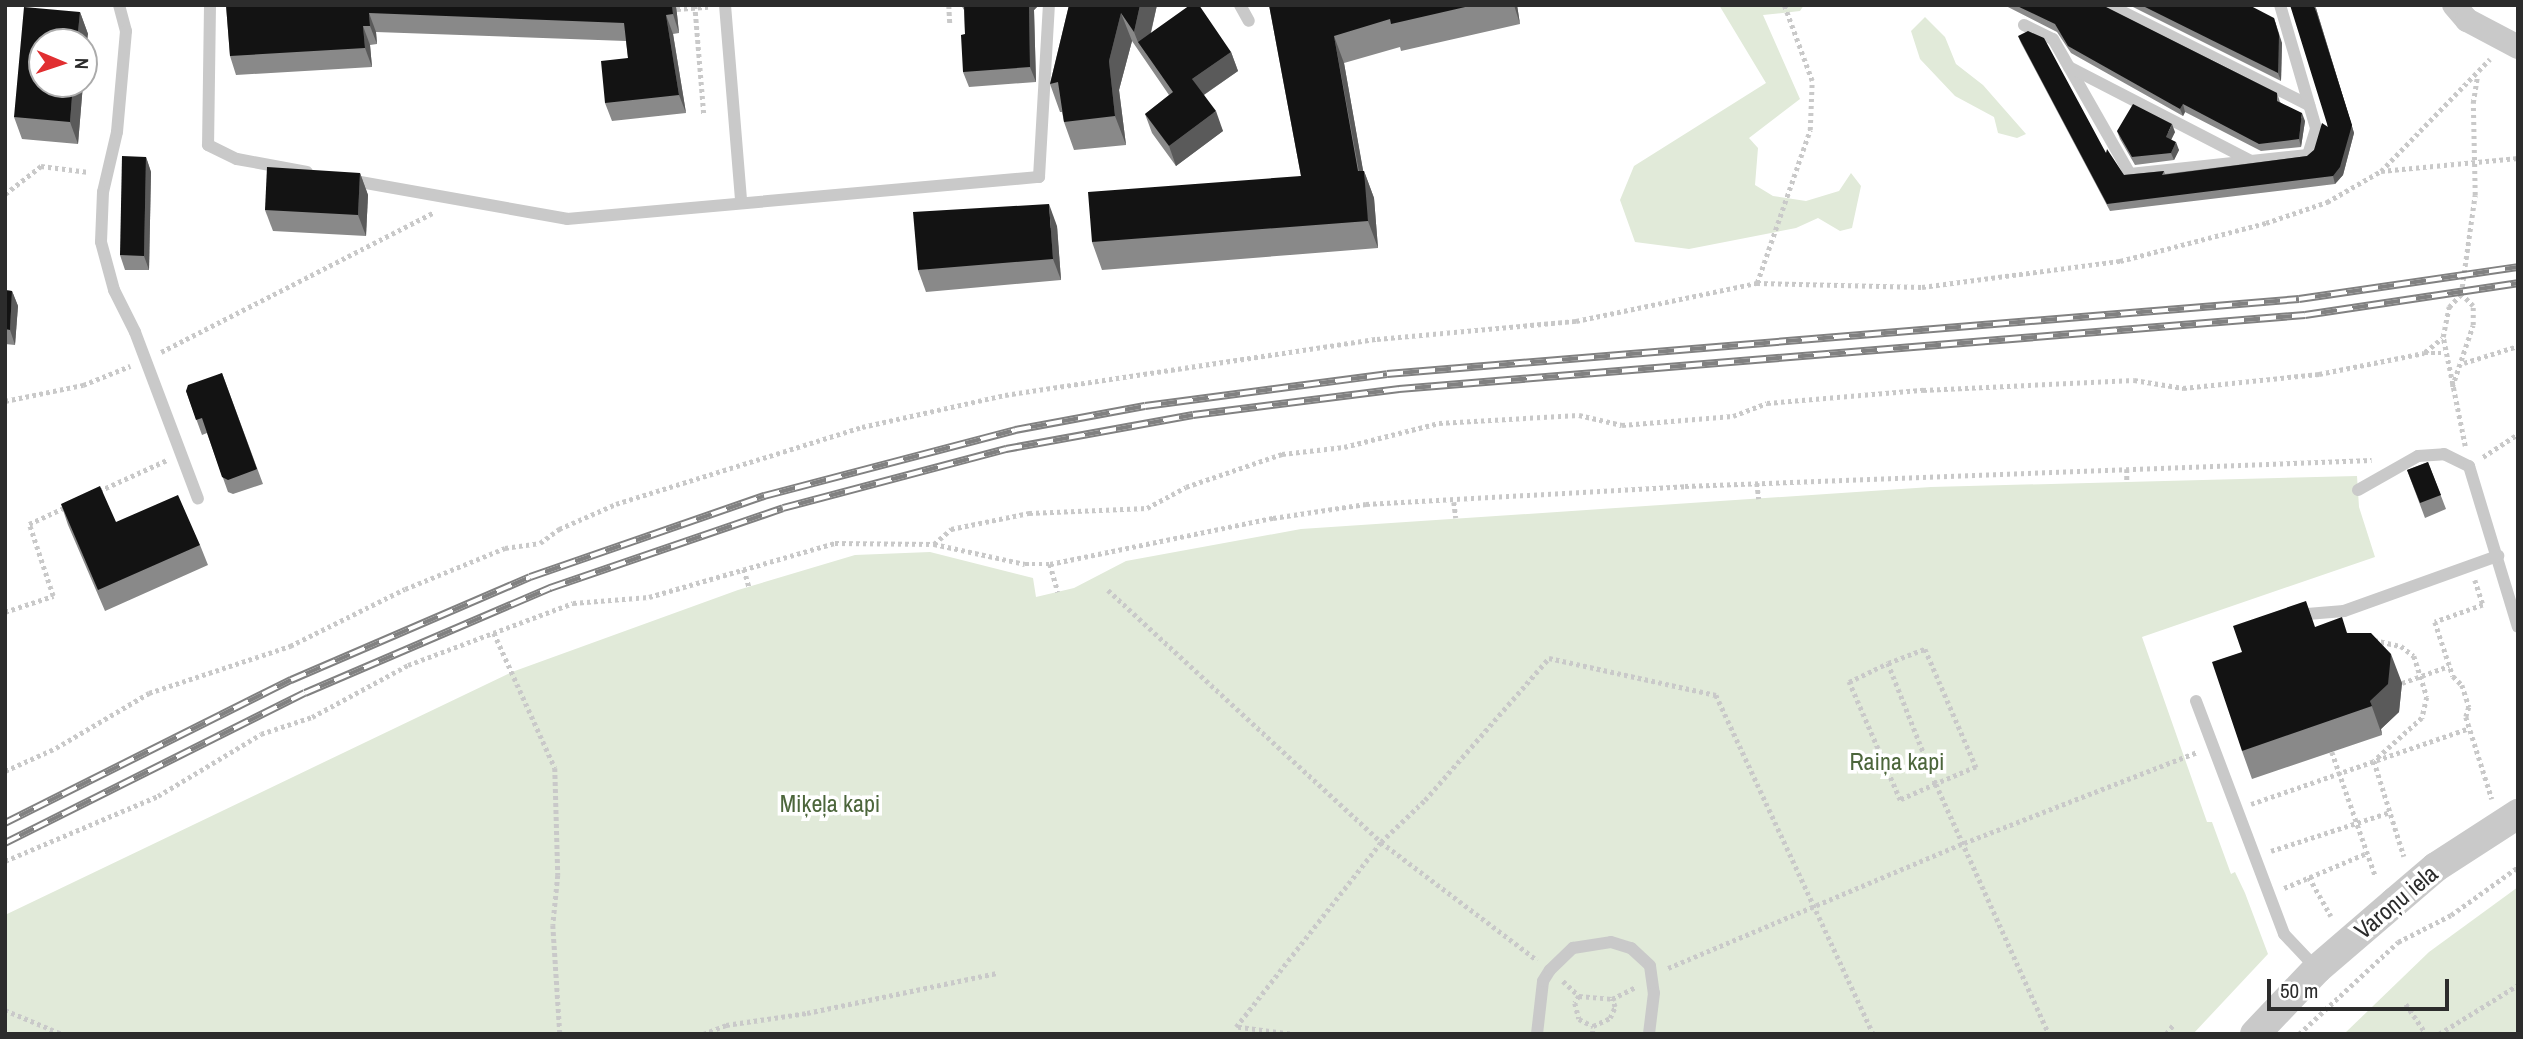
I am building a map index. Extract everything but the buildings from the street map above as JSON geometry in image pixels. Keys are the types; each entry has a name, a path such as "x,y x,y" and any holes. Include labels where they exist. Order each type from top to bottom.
{"street":[{"path":"2454,5 2467,20 2510,44"},
{"name":"Varoņu iela","path":"2255,1034 2317,969 2436,867 2518,814"}],"lane":[{"path":"119,5 126,31 117,132 108,173 101,242 114,290 145,360 198,499"},
{"path":"210,5 208,145 237,159 567,219 741,201 1039,177 1049,5"},
{"path":"725,5 741,201"},
{"path":"1240,5 1248,21"},
{"path":"2109,5 2309,105"},
{"path":"2024,25 2053,39 2130,174 2308,155 2316,128 2278,7"},
{"path":"2069,67 2250,161"},
{"path":"2358,490 2418,456 2444,454 2469,466 2518,627"},
{"path":"2287,618 2331,612 2498,556"},
{"path":"2331,612 2338,638"},
{"path":"2196,701 2284,934 2317,969"},
{"path":"1537,1034 1543,981 1549,970 1573,948 1611,942 1631,948 1653,974 1649,1034"}],"path":[{"path":"949,5 950,23"},
{"path":"1757,283 1810,130 1812,81 1784,5"},
{"path":"677,9 695,6 704,116"},
{"path":"5,771 56,748 149,692 290,646 405,589 505,548 540,544 559,529 616,504 862,427 1005,395 1377,339 1576,321 1757,283 1922,287 2120,261 2327,202 2381,171 2510,44"},
{"path":"2477,76 2473,103 2475,195 2461,294 2449,307 2442,337 2469,466 2518,435"},
{"path":"2381,171 2518,158"},
{"path":"5,194 41,166 108,173"},
{"path":"5,401 83,386 145,360 459,200"},
{"path":"2452,388 2463,363 2473,306 2461,294"},
{"path":"2424,353 2442,337"},
{"path":"2463,363 2518,346"},
{"path":"934,544 951,529 1029,513 1147,508 1186,487 1282,454 1344,447 1439,423 1579,415 1622,425 1733,416 1768,403 1923,390 2134,380 2183,388 2319,374 2424,353 2445,353"},
{"path":"92,495 181,453"},
{"path":"5,860 159,796 261,734 312,717 408,666 494,633 573,603 649,597 835,543 934,544 1025,564 1051,564 1273,518 1366,504 1454,502 1757,483 2127,469 2302,466 2418,456"},
{"path":"2127,469 2127,482"},
{"path":"1757,483 1759,499"},
{"path":"5,612 53,596 29,524 79,500"},
{"path":"1454,502 1456,519"},
{"path":"1051,564 1058,592"},
{"path":"2470,566 2483,605 2435,622 2449,666 2462,685 2469,728 2492,799"},
{"path":"744,569 749,586"},
{"path":"1108,590 1381,842 1549,970 1579,996 1612,999 1653,974 1816,904 2213,746"},
{"path":"494,633 555,768 558,875 554,925 560,1034"},
{"path":"2338,638 2385,639 2414,656 2423,675 2427,697 2422,718 2374,761"},
{"path":"1924,649 1976,767 1900,800 1849,682 1888,663 1924,649"},
{"path":"1290,1034 1236,1027 1381,842 1425,800 1549,658 1716,695 1816,904 1873,1034"},
{"path":"1888,663 1936,784 2049,1034"},
{"path":"2402,682 2449,666"},
{"path":"2237,809 2469,728"},
{"path":"2332,752 2375,875"},
{"path":"2374,761 2404,856"},
{"path":"2255,857 2390,812"},
{"path":"2269,894 2367,853"},
{"path":"2299,1034 2398,942 2451,915 2518,867"},
{"path":"2309,877 2330,916"},
{"path":"703,1034 726,1025 807,1013 997,973"},
{"path":"2439,1034 2518,985"},
{"path":"1579,996 1575,1003 1579,1019 1593,1026"},
{"path":"1593,1026 1610,1018 1615,1007 1612,999"},
{"path":"2406,1004 2426,1034"},
{"path":"5,1010 62,1034"},
{"path":"2166,1034 2173,1025"},
{"path":"1592,1034 1593,1026"}],"green space":[{"path":"1719,5 1804,5 1800,11 1763,15 1800,99 1749,138 1758,148 1755,185 1773,196 1806,201 1839,191 1851,173 1861,186 1852,228 1840,231 1818,218 1796,228 1689,249 1635,242 1620,200 1634,166 1766,83"},
{"path":"1925,17 1945,37 1956,64 1983,85 2026,134 2017,138 1998,133 1994,117 1955,96 1920,59 1911,31"},
{"name":"Raiņa kapi","path":"2357,476 2359,507 2375,557 2142,637 2207,822 2212,822 2231,874 2235,872 2245,893 2268,954 2193,1034 5,1034 5,915 512,672 738,590 855,555 930,552 1033,578 1036,597 1074,588 1126,561 1301,529 1931,487"},
{"path":"2518,887 2518,1034 2344,1034 2429,952"}],"railway":[{"path":"5,823 291,680 530,577 764,496 1015,430 1145,406 1387,374 2299,299 2518,267"},
{"path":"5,843 305,693 550,588 783,508 1006,449 1193,415 1399,389 2305,315 2518,283"}],"park label":[{"name":"Miķeļa kapi","path":"830,804"}]}
